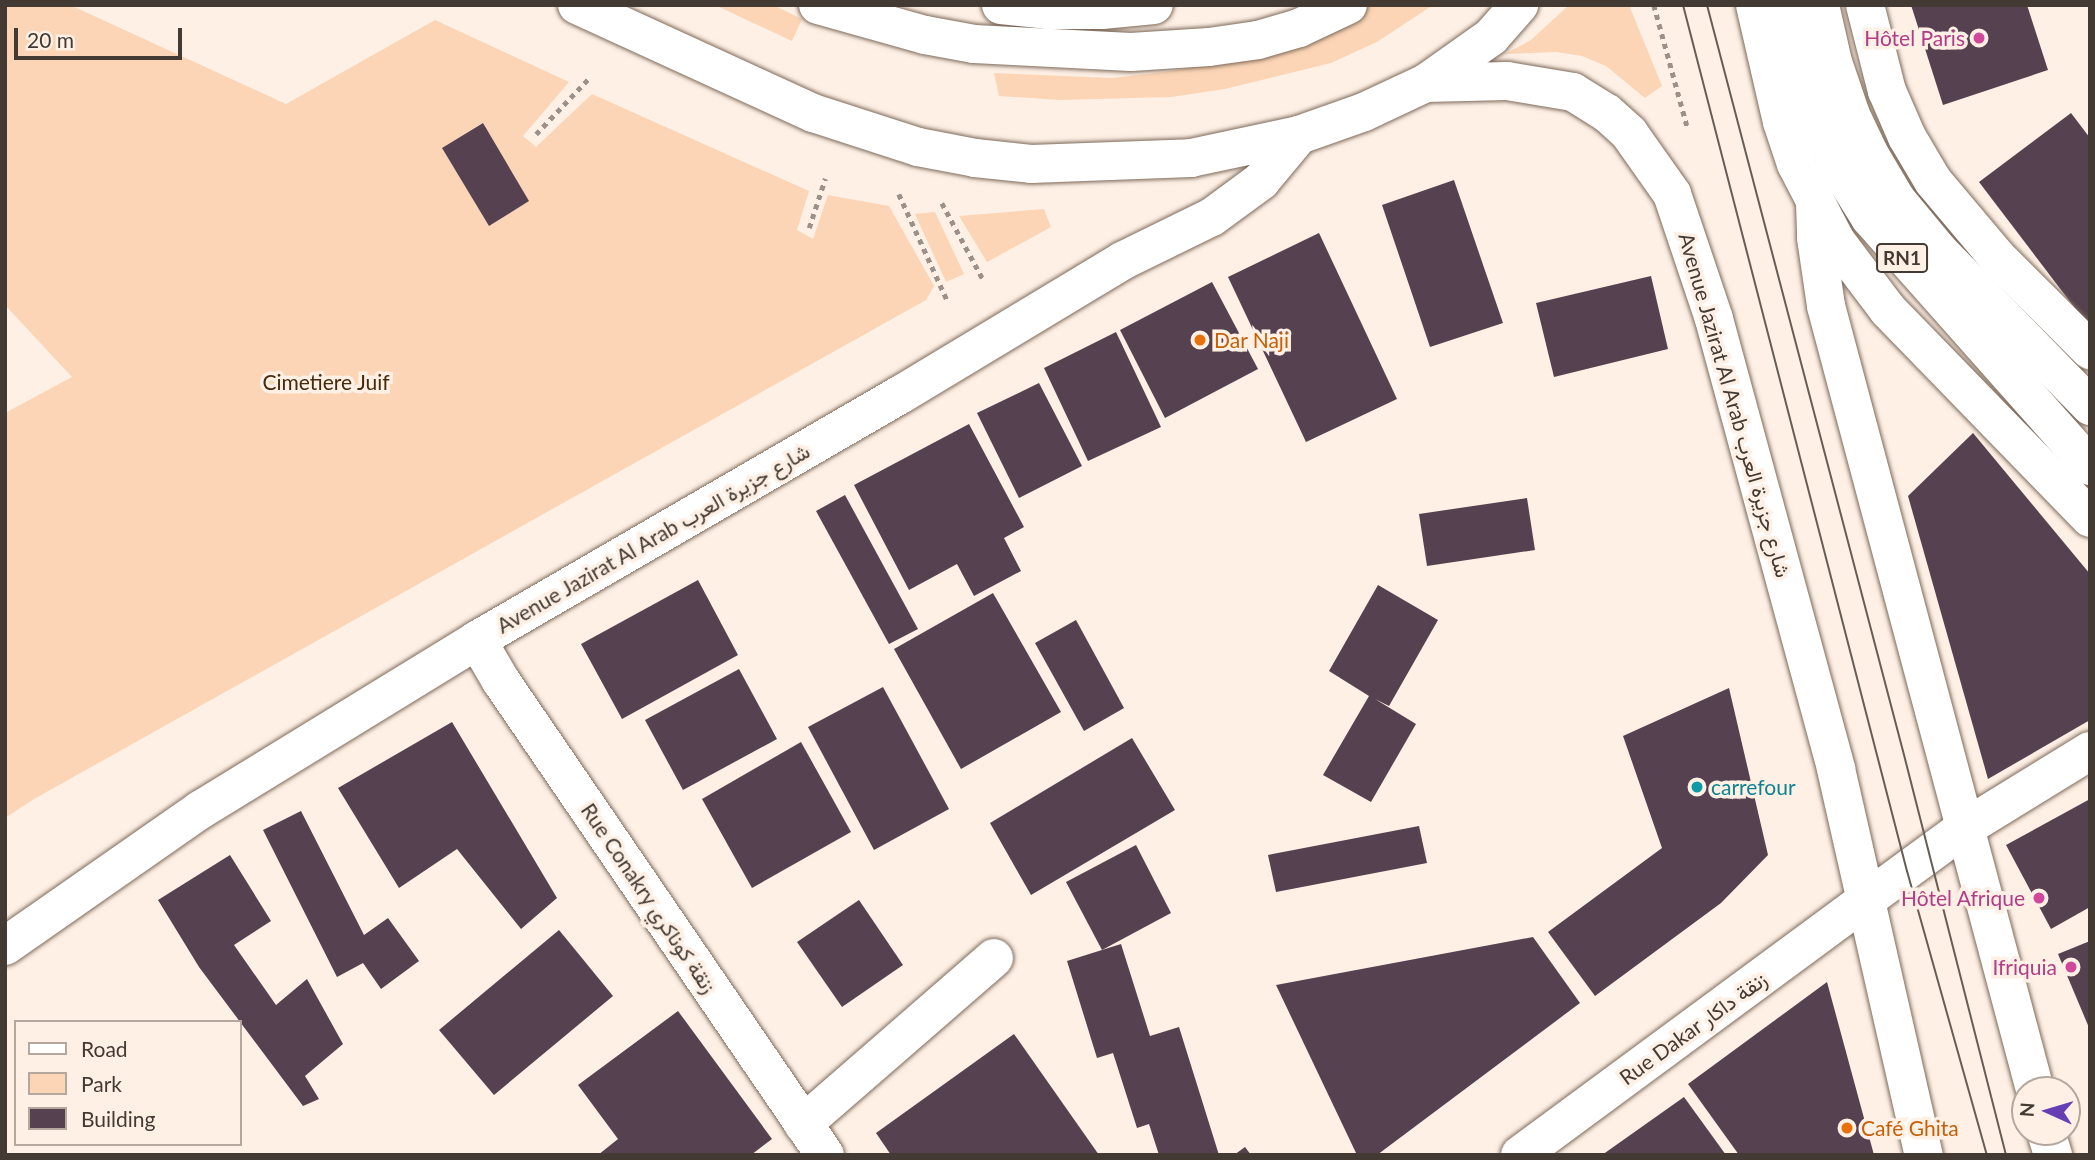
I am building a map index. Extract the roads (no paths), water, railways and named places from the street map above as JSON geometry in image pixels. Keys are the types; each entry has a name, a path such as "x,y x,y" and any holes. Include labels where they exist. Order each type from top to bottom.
{"main road":[{"path":"577,5 813,113 918,147 975,158 1031,164 1191,159 1299,135 1364,112 1426,83 1491,37 1519,5"},
{"path":"818,5 925,35 974,44 1131,52 1209,47 1258,40 1299,28 1348,5"},
{"path":"1001,5 1047,10 1102,10 1154,5"},
{"path":"1755,5 1782,122 1796,164 1815,203 1849,259 1888,310 2090,518"},
{"name":"RN1","path":"1789,5 1807,81 1824,135 1842,173 1870,218 2090,466"},
{"name":"RN1","path":"1820,5 1833,62 1851,115 1869,153 1896,198 1938,250 2090,406"},
{"path":"1865,5 1887,91 1907,137 1933,181 1989,248 2090,350"},
{"name":"Avenue Jazirat Al Arab شارع جزيرة العرب","path":"1426,83 1507,81 1573,92 1607,113 1629,133 1672,194 1714,319 1836,769 1924,1155"},
{"name":"Avenue Jazirat Al Arab شارع جزيرة العرب","path":"5,946 200,810 477,640 900,395 1122,261 1212,217 1261,181 1299,135"},
{"path":"1815,203 1816,238 1826,306 1963,829 2031,1076"},
{"name":"Rue Conakry زنقة كوناكري","path":"477,640 500,681 825,1155"},
{"path":"1963,829 2090,751"},
{"name":"Rue Dakar زنقة داكار","path":"1520,1155 1963,829"},
{"path":"803,1124 994,958"}],"tram line":[{"path":"1683,5 1907,871 1987,1155"},
{"path":"1707,5 2006,1155"}],"place":[{"name":"Hôtel Paris","path":"1979,38"},
{"name":"Dar Naji","path":"1200,340"},
{"name":"carrefour","path":"1697,787"},
{"name":"Hôtel Afrique","path":"2039,898"},
{"name":"Ifriquia","path":"2071,967"},
{"name":"Café Ghita","path":"1847,1128"}],"park label":[{"name":"Cimetiere Juif","path":"326,382"}]}
